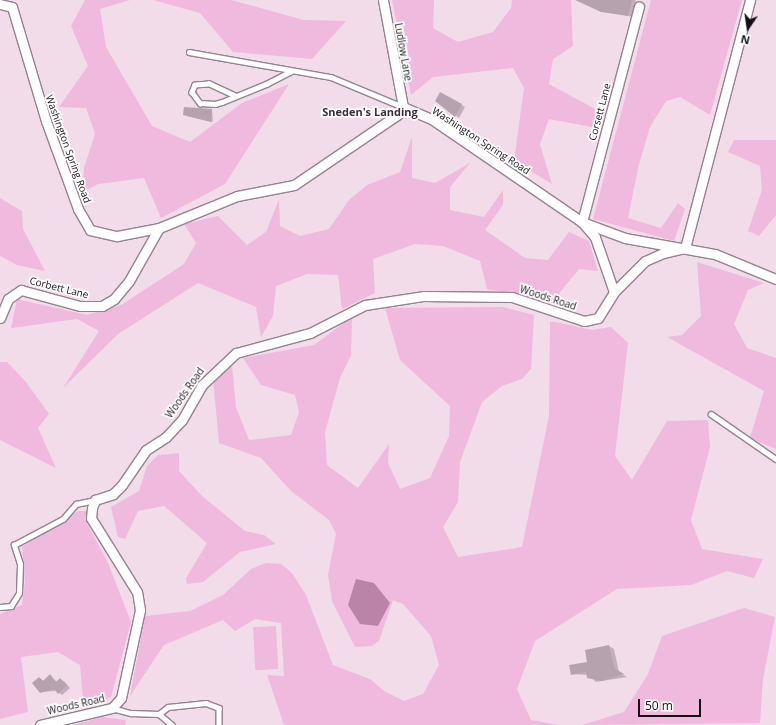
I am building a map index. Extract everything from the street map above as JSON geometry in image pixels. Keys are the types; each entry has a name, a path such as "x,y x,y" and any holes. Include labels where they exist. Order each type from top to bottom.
{"street":[{"name":"Ludlow Lane","path":"383,0 403,107"},
{"path":"685,248 750,0"},
{"path":"0,4 14,4"},
{"name":"Washington Spring Road","path":"14,4 46,121 78,209 90,230 117,236 159,228 237,196 294,185 397,116 403,107 433,120 582,222 625,238 685,248 728,258 776,279"},
{"name":"Corsett Lane","path":"582,222 639,6"},
{"path":"582,222 596,237 614,292"},
{"name":"Corbett Lane","path":"0,318 8,300 21,290 80,306 102,306 114,299 129,281 159,228"},
{"name":"Woods Road","path":"40,725 112,708 126,685 140,610 136,592 91,518 95,500 113,494 122,485 146,450 166,437 182,420 202,386 236,353 310,333 365,306 392,299 512,297 584,321 598,318 614,292 645,261 663,252 685,248"}],"lane":[{"path":"189,52 346,82 403,107"},
{"path":"236,96 209,84 195,85 192,92 197,101 206,104 236,96 291,71"},
{"path":"711,414 776,459"},
{"path":"0,607 11,606 19,593 20,564 14,546 63,520 76,504 95,500"},
{"path":"159,714 168,707 206,702 219,708 219,725"},
{"path":"112,708 159,714 172,725"}],"shaded area":[{"path":"85,0 130,0 100,9 106,47 152,126 190,142 242,103 289,84 225,184 161,218 144,178 98,184 83,192 84,168 95,134 86,108 59,107 88,66 71,26"},
{"path":"153,0 231,0 304,20 346,21 312,59 233,52 200,13"},
{"path":"392,0 434,0 433,28 458,42 493,32 511,8 512,0 571,0 573,46 553,59 549,84 595,109 597,128 549,119 540,144 552,184 514,161 524,88 513,68 433,77 411,95"},
{"path":"651,0 742,0 710,115 680,97 666,101 650,127 639,164 628,218 661,228 678,203 685,209 674,241 593,219"},
{"path":"412,137 412,178 435,183 470,163 450,187 450,210 484,217 503,190 503,205 485,230 525,258 548,260 569,232 589,241 598,271 579,269 553,301 487,289 480,261 443,246 415,244 373,259 375,293 342,309 338,275 307,274 276,286 273,316 261,337 256,307 198,283 118,334 63,388 99,331 77,319 11,328 17,299 87,315 121,305 184,264 196,243 184,224 218,216 247,245 266,232 279,199 280,226 300,236 329,229 349,200 367,185 400,172"},
{"path":"734,140 776,140 776,215 759,236 748,231 762,190 760,166 728,152"},
{"path":"0,198 22,211 23,229 45,271 17,265 0,256"},
{"path":"697,262 764,283 748,290 734,324 747,348 776,358 776,449 750,438 764,391 667,337 682,335 701,316"},
{"path":"503,307 534,315 531,369 522,379 502,386 482,402 460,462 458,502 443,527 458,557 522,547 549,416 550,322 555,322 592,330 611,327 628,343 615,456 632,480 667,421 708,420 710,447 691,520 702,549 763,559 754,578 727,571 691,585 617,589 535,641 517,689 531,720 559,725 284,725 267,675 284,676 281,623 255,619 235,631 223,620 164,645 130,696 145,616 190,611 223,595 251,569 266,563 281,564 292,573 306,595 333,665 370,679 384,691 404,701 423,694 439,665 431,636 403,604 393,600 379,641 372,646 355,647 332,601 328,575 336,534 329,520 291,491 261,458 219,443 213,379 232,366 236,407 249,440 291,435 299,412 295,395 261,385 243,358 314,345 352,317 351,355 340,378 325,432 327,465 358,488 389,444 388,463 400,489 430,478 449,436 450,406 400,360 385,308"},
{"path":"0,362 7,362 26,382 49,414 38,428 56,468 0,440"},
{"path":"179,453 179,471 202,496 245,531 264,535 276,544 240,552 203,582 187,584 186,578 207,543 164,506 138,511 125,539 118,537 111,507 139,491 147,466 158,455"},
{"path":"78,511 87,511 87,523 108,563 131,622 111,697 84,711 80,665 58,652 21,657 28,712 0,719 0,614 22,605 25,582 22,547"},
{"path":"356,579 374,583 390,603 378,626 360,624 348,605"},
{"path":"744,608 775,617 763,679 760,723 582,725 624,712 648,674 662,636"},
{"path":"276,626 278,669 255,670 253,627"},
{"path":"102,717 126,720 125,725 73,725"}],"building":[{"path":"575,0 632,0 628,16 601,12"},
{"path":"440,92 462,104 455,117 435,101"},
{"path":"184,107 212,109 211,122 183,115"},
{"path":"609,645 614,668 624,674 602,681 587,678 586,672 571,675 569,665 587,662 585,650"},
{"path":"50,674 56,682 60,678 67,685 58,694 54,689 40,693 32,683 39,677 43,681"}],"district":[{"name":"Sneden's Landing","path":"370,112"}]}
